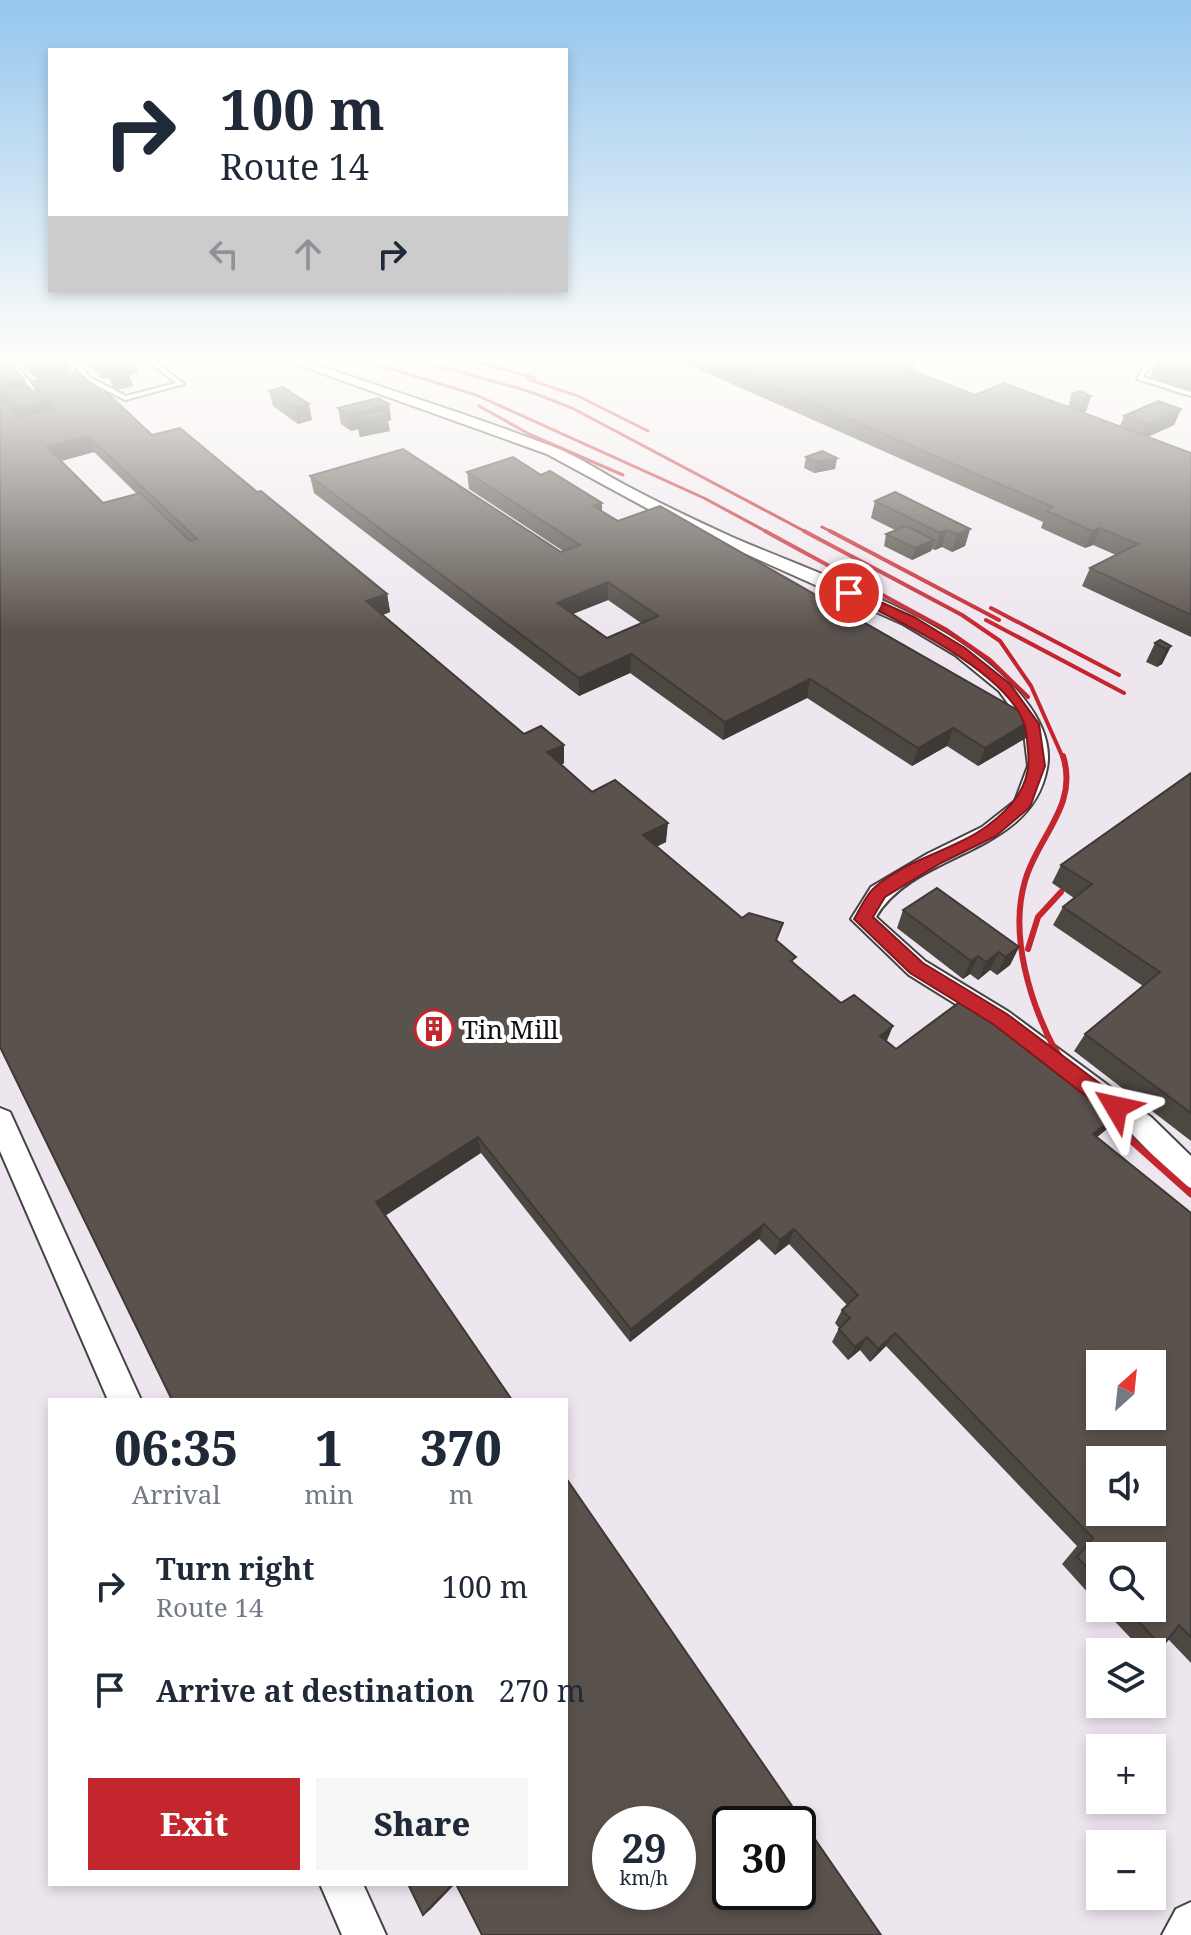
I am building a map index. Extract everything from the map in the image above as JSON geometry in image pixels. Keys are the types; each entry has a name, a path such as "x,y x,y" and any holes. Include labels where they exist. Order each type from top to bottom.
{"street":[{"path":"550,450 668,514 909,620 961,651 1005,687 1032,724 1038,766 1024,804 990,832 935,859 879,893 863,919 917,968 1000,1019 1141,1125 1191,1175"},
{"path":"0,1120 124,1398"},
{"path":"342,1886 364,1935"},
{"path":"1184,1935 1191,1924"}],"shaded area":[{"path":"0,450 1191,450 1191,1935 0,1935"}],"building":[{"name":"Tin Mill","path":"0,450 50,450 103,503 140,493 190,541 197,539 103,450 207,450 387,594 366,601 524,734 541,726 564,745 547,752 592,792 615,780 668,823 643,835 742,918 749,913 783,923 776,940 796,957 791,961 841,1003 854,995 893,1026 880,1036 896,1049 969,995 1120,1113 1093,1134 1191,1213 1191,1637 1179,1625 1166,1642 1166,1638 1154,1638 1139,1622 1166,1622 1166,1542 1090,1542 1093,1538 895,1333 878,1349 867,1337 855,1347 839,1329 850,1318 842,1310 858,1295 794,1229 780,1240 764,1224 631,1329 478,1137 376,1202 511,1398 171,1398 0,1047"},
{"path":"405,450 561,552 580,545 467,472 513,457 541,475 550,471 602,503 593,506 618,521 660,506 1033,719 985,748 953,728 918,748 810,679 725,722 631,654 579,678 310,476","holes":["608,582 658,616 607,638 557,603"]},
{"path":"922,450 1184,450 1191,453 1191,615 1090,568 1138,544 1100,528 1092,531 1047,511 1053,507"},
{"path":"822,451 837,458 816,462 806,457"},
{"path":"895,492 970,529 957,534 947,530 940,533 875,501"},
{"path":"906,526 934,540 915,548 886,534"},
{"path":"1160,640 1171,646 1166,649 1155,643"},
{"path":"1191,773 1191,1113 1085,1034 1160,972 1063,907 1092,884 1061,865"},
{"path":"937,888 1019,947 1005,957 999,952 986,962 978,956 971,961 903,910"},
{"path":"568,1481 792,1806 712,1806 712,1910 816,1910 816,1841 881,1935 482,1935 457,1886 568,1886"},
{"name":"Tin Mill","path":"1086,1546 1086,1566 1077,1557"},
{"path":"409,1886 451,1886 423,1915"}],"railway":[{"path":"566,450 623,475"},
{"path":"598,450 704,498 769,533"},
{"path":"652,450 808,533"},
{"path":"822,527 830,531"},
{"path":"765,531 945,629 990,660 1028,697"},
{"path":"804,531 962,615 1000,641 1031,686 1063,758"},
{"path":"830,531 834,533"},
{"path":"830,531 999,620"},
{"path":"991,608 1119,675"},
{"path":"986,620 1124,693"},
{"path":"1055,1050 1031,991 1019,924 1025,881 1066,790 1063,756"},
{"path":"1028,949 1038,917 1061,892"},
{"path":"1055,1050 1078,1086"},
{"path":"1095,1108 1191,1194"}],"place":[{"name":"Tin Mill","path":"434,1029"}],"route":[{"path":"849,593 909,620 961,651 1005,687 1032,724 1038,766 1024,804 990,832 935,859 879,893 863,919 917,968 1000,1019 1116,1107"}]}
